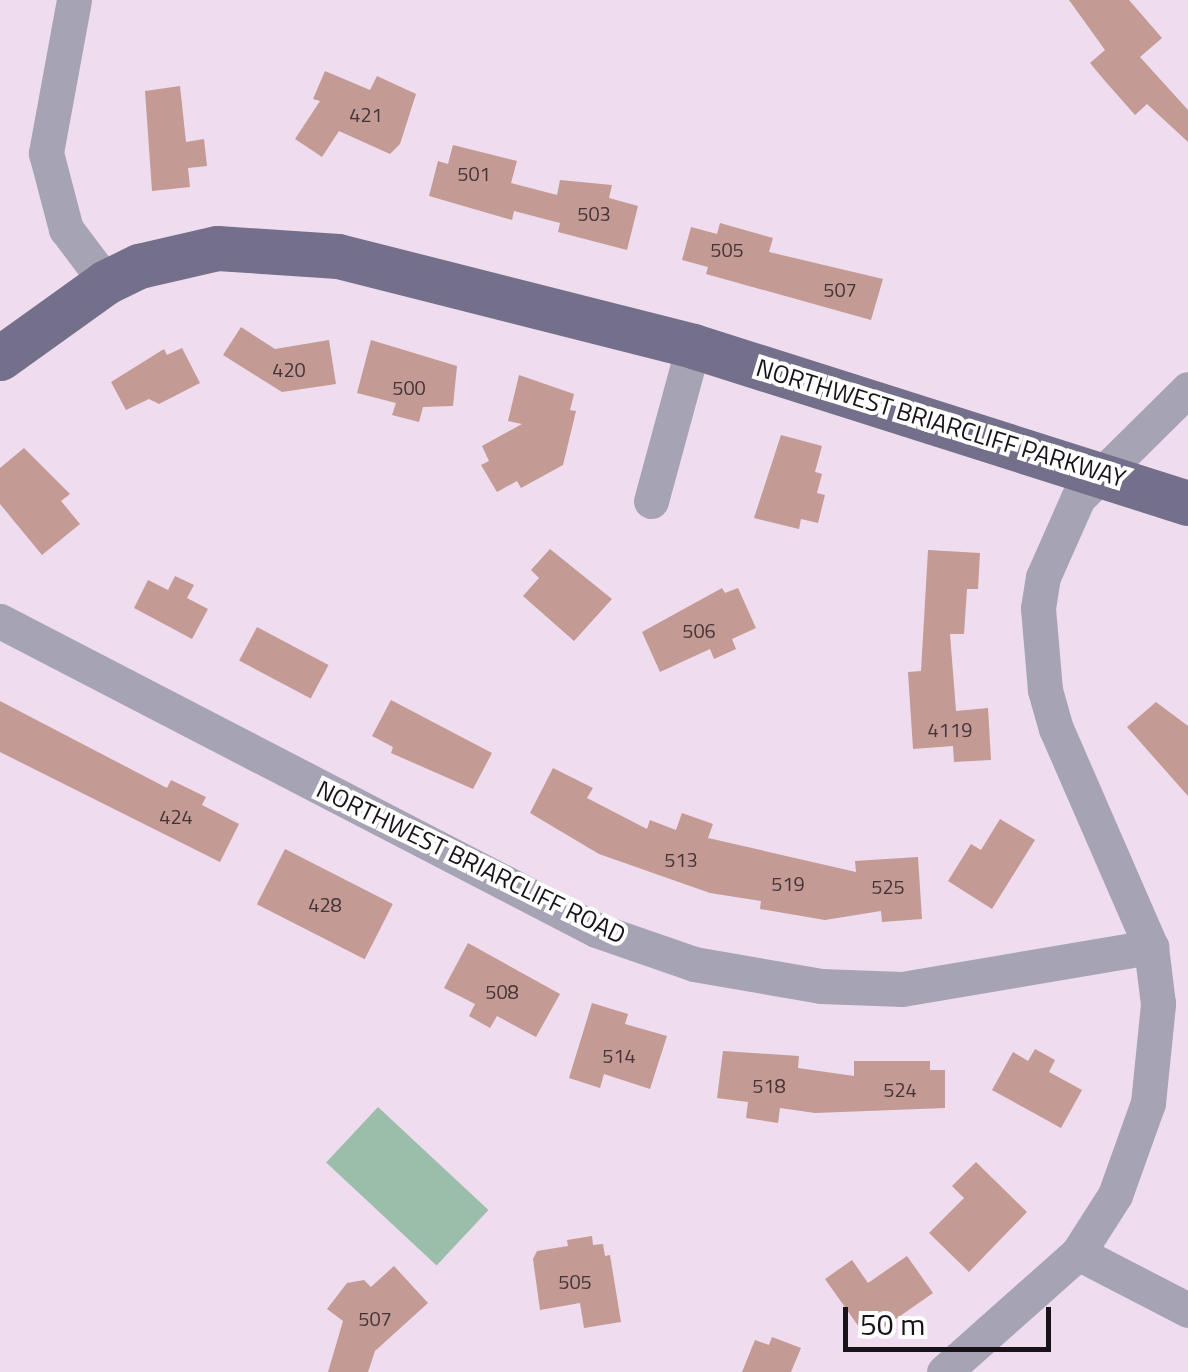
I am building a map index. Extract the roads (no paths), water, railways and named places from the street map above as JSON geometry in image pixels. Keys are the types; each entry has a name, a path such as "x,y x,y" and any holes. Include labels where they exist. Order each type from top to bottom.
{"main road":[{"name":"NORTHWEST BRIARCLIFF PARKWAY","path":"0,358 106,282 139,266 217,248 338,256 693,346 1102,471 1188,503"}],"street":[{"path":"74,0 46,153 66,229 106,282"},
{"path":"651,500 693,346"},
{"path":"944,1372 1078,1253 1115,1195 1148,1103 1158,1004 1152,947 1056,729 1039,648 1043,577 1078,498 1188,389"},
{"name":"NORTHWEST BRIARCLIFF ROAD","path":"0,621 596,930 694,964 821,986 902,989 1152,947"},
{"path":"1078,1253 1188,1310"}]}
